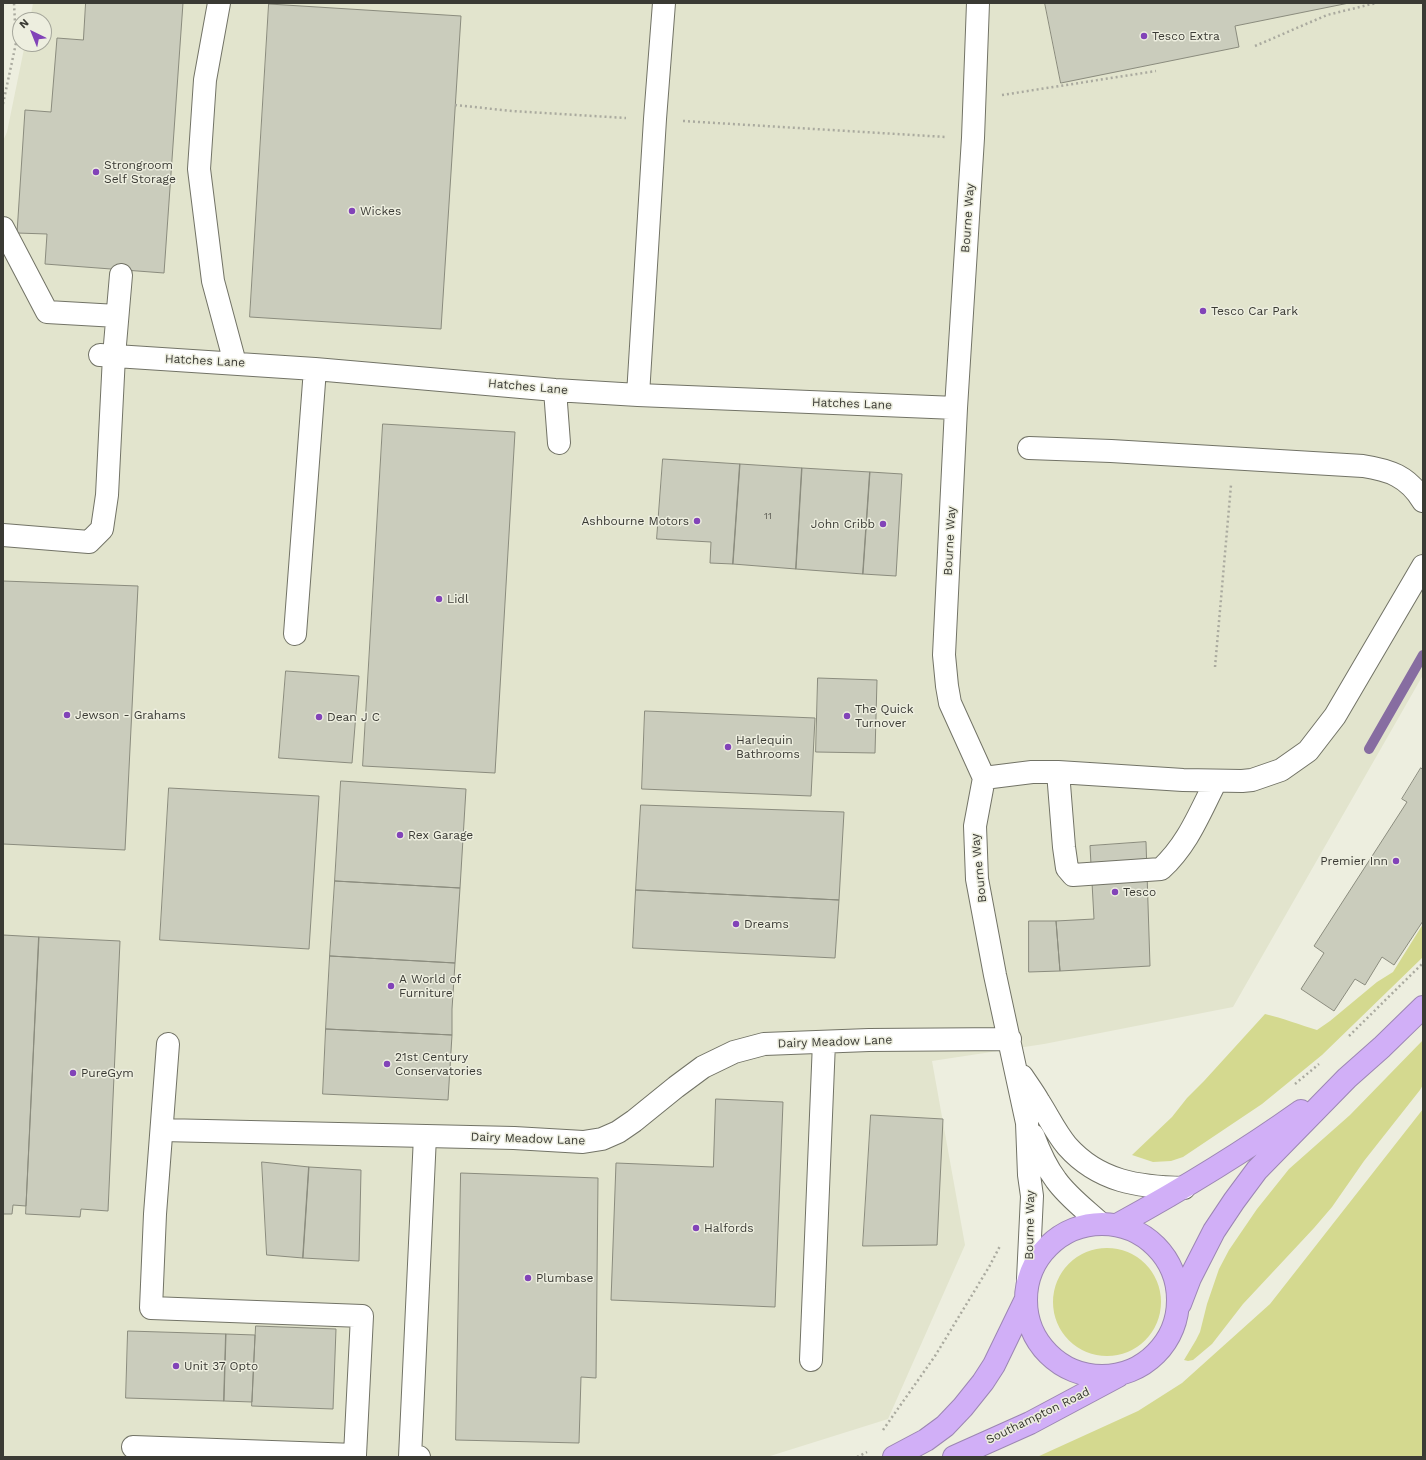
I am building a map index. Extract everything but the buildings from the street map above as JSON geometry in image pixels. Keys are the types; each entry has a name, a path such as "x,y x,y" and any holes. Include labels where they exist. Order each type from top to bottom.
{"highway":[{"path":"1027,1289 1028,1319 1035,1338 1048,1354 1063,1366 1082,1374 1102,1376 1122,1374 1139,1367 1154,1356 1165,1343 1173,1327 1178,1309 1193,1271 1214,1231 1257,1170 1347,1078 1382,1047 1423,1007"},
{"path":"1109,1224 1184,1188 1241,1152 1347,1078"},
{"path":"894,1457 932,1436 945,1426 963,1407 983,1382 994,1365 1027,1289 1035,1264 1044,1251 1056,1240 1070,1231 1085,1226 1109,1224 1135,1231 1151,1242 1164,1255 1173,1272 1178,1290 1178,1309"},
{"name":"Southampton Road","path":"954,1457 1030,1423 1122,1374"}],"street":[{"path":"219,3 205,80 200,169 213,281 235,363"},
{"path":"638,395 654,120 664,3"},
{"name":"Bourne Way","path":"978,3 973,138 956,408 944,655 950,703 984,778 975,826 977,879 995,975 1027,1123 1029,1175 1032,1196 1027,1289"},
{"path":"3,228 48,312 117,316"},
{"path":"3,535 89,542 102,529 107,495 107,356 117,316 121,275"},
{"name":"Hatches Lane","path":"107,356 315,368 556,390 638,395 956,408"},
{"path":"294,634 315,368"},
{"path":"556,390 559,443"},
{"path":"1029,448 1184,455 1363,466 1383,469 1398,476 1412,485 1423,501"},
{"path":"984,778 1032,772 1058,772 1216,781 1252,780 1281,770 1308,751 1335,716 1423,566"},
{"path":"1058,772 1067,868 1073,875 1161,870 1186,842 1216,781"},
{"name":"Dairy Meadow Lane","path":"162,1130 514,1138 584,1142 602,1139 618,1132 703,1067 734,1052 764,1044 1010,1039"},
{"path":"811,1360 824,1042"},
{"path":"133,1447 355,1455 362,1316 151,1308 155,1214 168,1044"},
{"name":"Bourne Way","path":"1016,1067 1067,1146 1081,1158 1107,1176 1130,1184 1156,1188 1184,1188"},
{"name":"Bourne Way","path":"1027,1123 1044,1163 1066,1193 1109,1224"},
{"path":"419,1457 410,1457 425,1136"}],"path":[{"path":"3,104 16,43 14,3"},
{"path":"1255,46 1326,14 1376,3"},
{"path":"974,100 1156,70"},
{"path":"455,105 512,111 973,138"},
{"path":"1215,667 1233,459"}],"shaded area":[{"path":"33,3 1423,3 1423,675 1233,1007 1044,1044 932,1061 965,1245 888,1419 767,1457 3,1457 3,141 7,132 23,52 52,52 52,12 31,12"}],"green space":[{"path":"1423,924 1423,957 1322,1055 1262,1104 1183,1157 1171,1161 1153,1162 1132,1155 1172,1117 1187,1098 1265,1014 1317,1030 1377,982 1393,972"},
{"path":"1423,1040 1423,1085 1420,1090 1364,1161 1332,1207 1314,1228 1243,1304 1212,1344 1193,1360 1184,1360 1200,1332 1207,1304 1219,1269 1229,1250 1257,1209 1289,1169 1350,1115"},
{"path":"1423,1109 1423,1457 1037,1457 1138,1411 1182,1383 1270,1304"},
{"path":"1107,1248 1128,1252 1145,1264 1157,1281 1161,1302 1157,1323 1145,1340 1128,1352 1107,1356 1086,1352 1069,1340 1057,1323 1053,1302 1057,1281 1069,1264 1086,1252"}],"waterway":[{"path":"1369,749 1423,655"}],"place":[{"name":"Tesco Extra","path":"1144,36"},
{"name":"Strongroom Self Storage","path":"96,172"},
{"name":"Wickes","path":"352,211"},
{"name":"Tesco Car Park","path":"1203,311"},
{"name":"Ashbourne Motors","path":"697,521"},
{"name":"John Cribb","path":"883,524"},
{"name":"Lidl","path":"439,599"},
{"name":"Jewson - Grahams","path":"67,715"},
{"name":"The Quick Turnover","path":"847,716"},
{"name":"Dean J C","path":"319,717"},
{"name":"Harlequin Bathrooms","path":"728,747"},
{"name":"Rex Garage","path":"400,835"},
{"name":"Premier Inn","path":"1396,861"},
{"name":"Tesco","path":"1115,892"},
{"name":"Dreams","path":"736,924"},
{"name":"A World of Furniture","path":"391,986"},
{"name":"21st Century Conservatories","path":"387,1064"},
{"name":"PureGym","path":"73,1073"},
{"name":"Halfords","path":"696,1228"},
{"name":"Plumbase","path":"528,1278"},
{"name":"Unit 37 Opto","path":"176,1366"}]}
